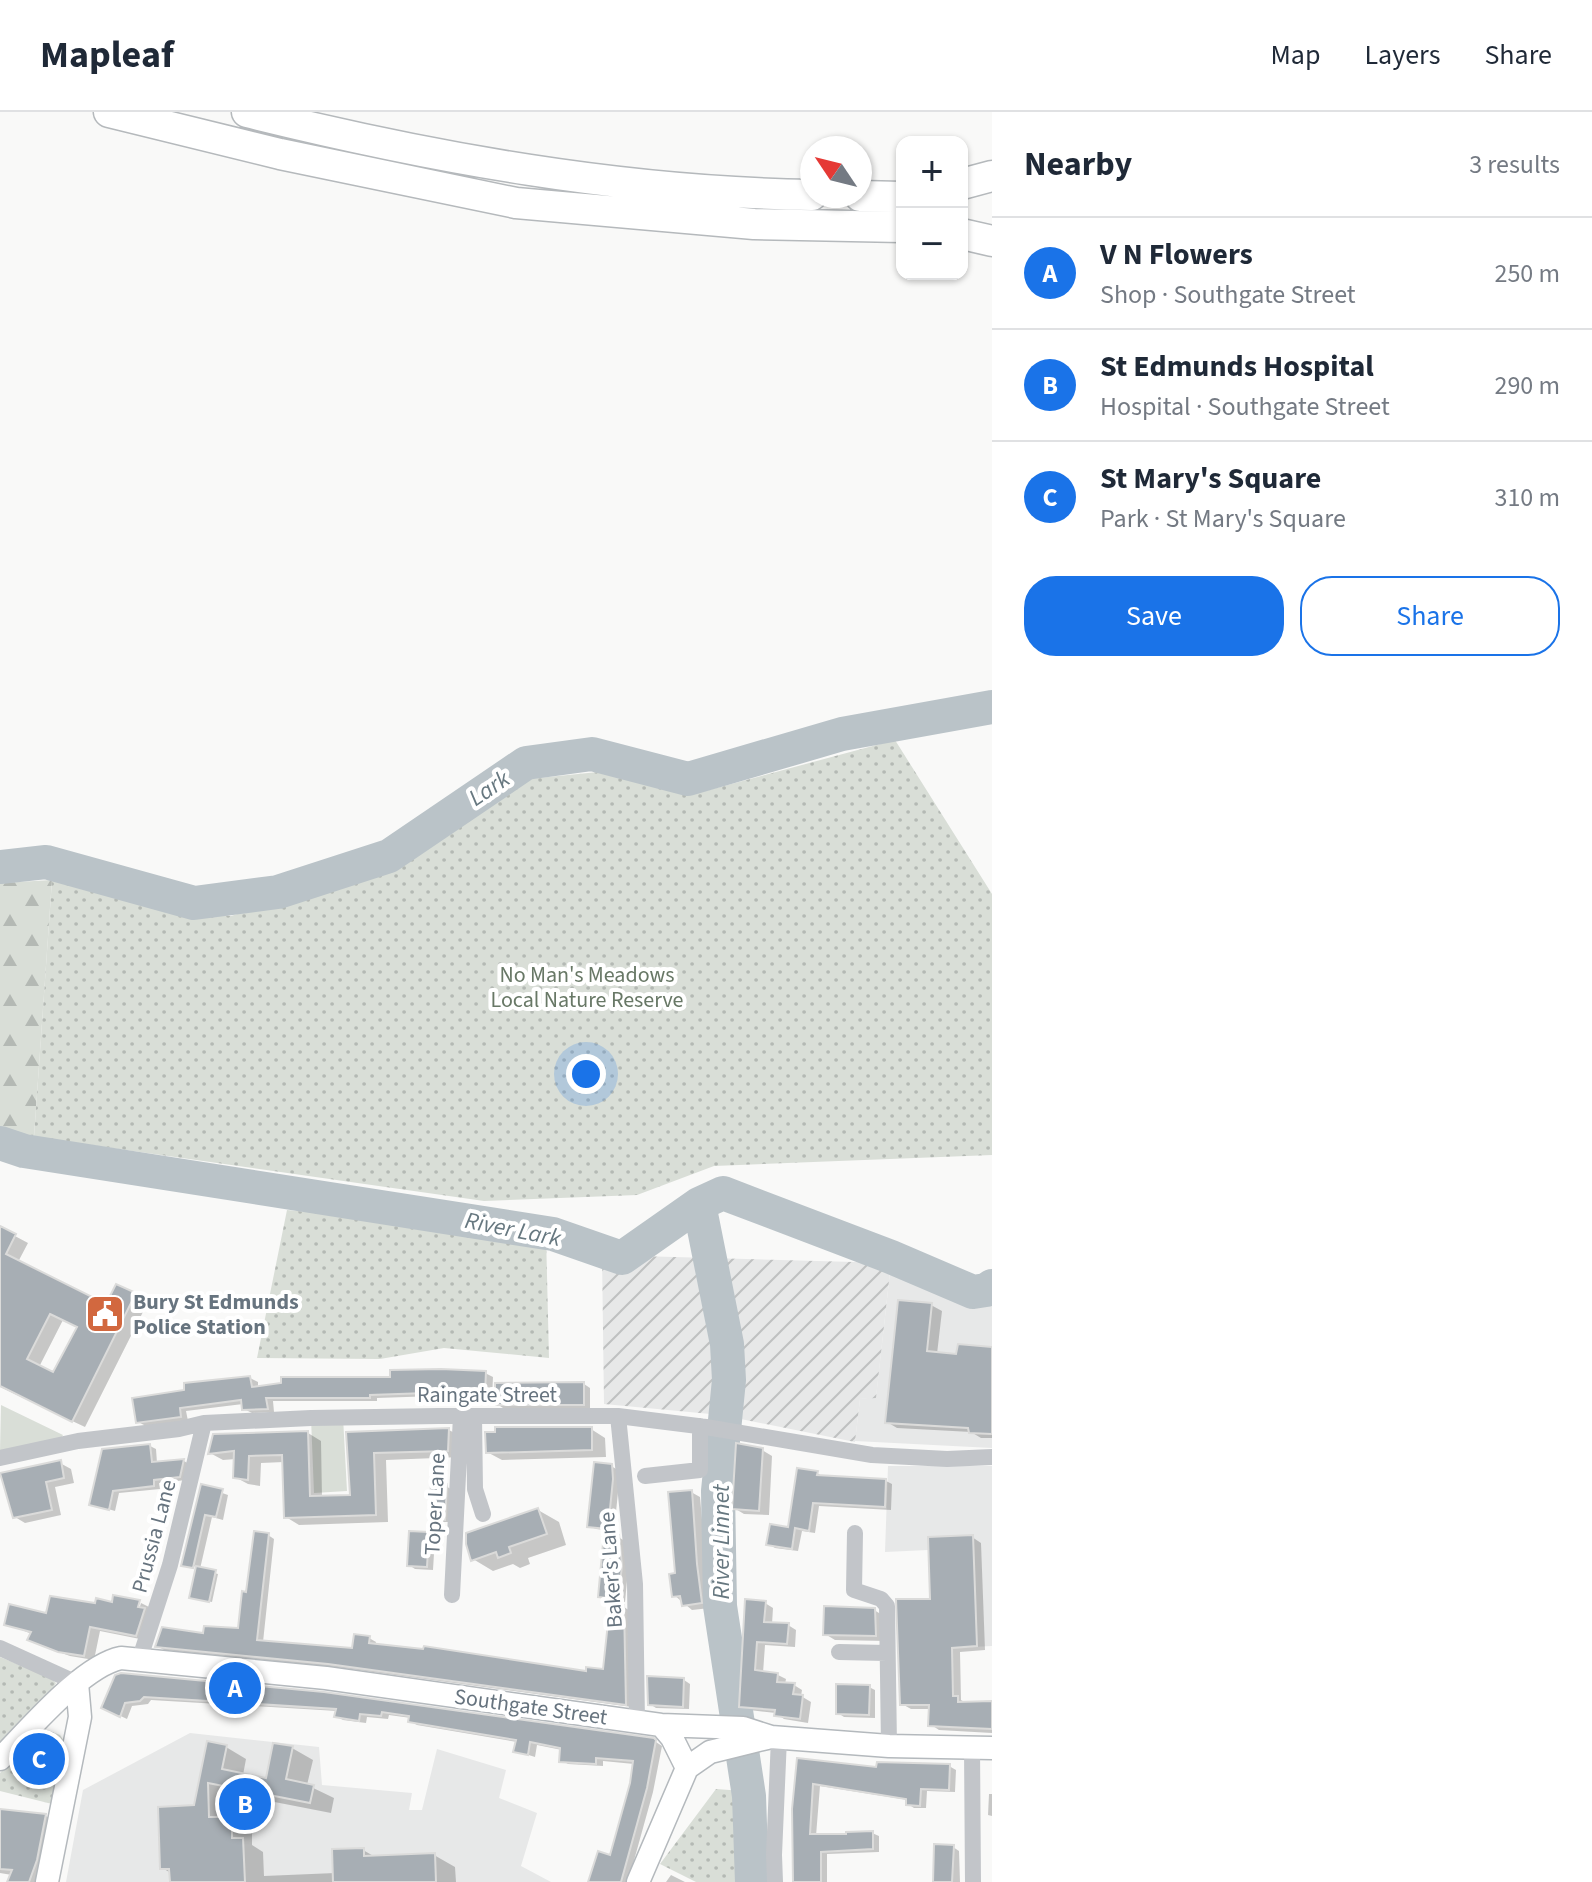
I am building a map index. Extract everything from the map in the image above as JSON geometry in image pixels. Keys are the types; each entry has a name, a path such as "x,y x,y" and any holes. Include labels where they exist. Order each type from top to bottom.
{"highway":[{"path":"109,112 280,154 516,203 754,224 896,227"},
{"path":"247,112 523,170 618,182 800,194"},
{"path":"968,182 992,176"},
{"path":"968,195 992,194"},
{"path":"872,196 896,197"},
{"path":"968,227 992,225"},
{"path":"968,235 992,241"}],"street":[{"name":"Raingate Street","path":"0,1458 78,1441 179,1429 204,1423 468,1416 618,1416 703,1426 872,1455 947,1459 984,1457"},
{"name":"Toper Lane","path":"468,1416 475,1489 483,1514"},
{"name":"Toper Lane","path":"452,1595 468,1416"},
{"name":"Baker's Lane","path":"618,1416 635,1584 637,1722"},
{"name":"Prussia Lane","path":"140,1658 170,1565 204,1423"},
{"path":"645,1476 700,1470 703,1426"},
{"path":"855,1533 854,1590 881,1599 887,1606 889,1746"},
{"path":"0,1648 77,1683 80,1717 47,1882"},
{"path":"839,1652 887,1653"},
{"name":"Southgate Street","path":"0,1759 96,1667 111,1660 140,1658 295,1674 738,1736 889,1746 982,1748"},
{"path":"52,1708 63,1707 80,1717"},
{"path":"661,1725 672,1738 687,1768"},
{"path":"638,1882 687,1768 738,1736"},
{"path":"775,1738 775,1882"},
{"path":"973,1882 982,1748"}],"shaded area":[{"path":"602,1255 891,1263 876,1398 860,1399 855,1442 721,1415 604,1404"},
{"path":"891,1263 977,1298 992,1292 992,1448 855,1441 860,1399 876,1397"},
{"path":"888,1466 992,1466 992,1646 932,1649 928,1550 885,1552"},
{"path":"190,1733 319,1747 322,1785 412,1793 409,1810 422,1810 437,1749 506,1770 499,1798 537,1813 521,1866 551,1882 66,1882 83,1790"}],"green space":[{"name":"No Man's Meadows Local Nature Reserve","path":"895,740 992,894 992,1155 714,1166 637,1195 484,1201 34,1137 52,880 71,879 143,902 231,916 392,865 518,780 598,772 690,795"},
{"path":"52,880 34,1137 0,1127 0,883"},
{"path":"287,1210 546,1234 549,1358 444,1348 380,1359 257,1358"},
{"path":"1,1405 63,1435 60,1440 0,1451"},
{"path":"343,1417 347,1491 314,1493 311,1418"},
{"path":"0,1657 51,1678 56,1683 0,1742"},
{"path":"47,1730 60,1735 66,1744 56,1805 0,1791 0,1773 30,1742"},
{"path":"716,1789 743,1791 749,1856 748,1882 696,1882 660,1864"}],"building":[{"path":"0,1226 16,1234 6,1254 106,1304 116,1284 136,1293 72,1422 0,1386","holes":["50,1314 77,1327 53,1372 27,1359"]},
{"path":"898,1300 932,1303 927,1351 956,1354 958,1344 992,1347 992,1434 969,1433 968,1428 885,1423"},
{"path":"390,1370 486,1371 485,1395 427,1393 370,1395 370,1398 266,1398 268,1409 242,1410 241,1400 180,1408 181,1417 136,1423 132,1398 184,1390 184,1383 250,1376 252,1387 281,1383 281,1377 390,1377"},
{"path":"584,1382 584,1405 495,1405 495,1383"},
{"path":"495,1427 592,1427 592,1450 486,1453 485,1432 495,1432"},
{"path":"449,1428 448,1451 374,1453 376,1515 284,1518 282,1455 249,1456 248,1480 233,1478 234,1451 208,1454 213,1434 308,1431 310,1496 350,1495 346,1432"},
{"path":"736,1443 763,1448 759,1511 732,1509"},
{"path":"150,1444 152,1462 184,1459 180,1477 154,1480 154,1486 113,1491 109,1510 89,1505 102,1449"},
{"path":"61,1460 64,1478 46,1482 52,1510 13,1518 0,1473"},
{"path":"594,1462 612,1464 608,1529 587,1527"},
{"path":"797,1468 818,1471 817,1475 886,1479 885,1507 813,1503 809,1531 795,1528 792,1549 766,1545 770,1524 788,1527"},
{"path":"431,1483 447,1484 445,1520 429,1519"},
{"path":"201,1484 223,1489 216,1517 205,1515 193,1568 181,1566"},
{"path":"692,1490 702,1603 682,1606 680,1596 672,1597 669,1574 675,1573 668,1492"},
{"path":"538,1508 547,1534 509,1547 511,1553 498,1558 496,1552 471,1561 466,1533"},
{"path":"254,1531 269,1533 257,1640 352,1648 354,1634 370,1636 369,1643 423,1649 424,1646 586,1671 586,1667 603,1669 610,1604 624,1605 626,1705 328,1664 155,1647 162,1627 203,1633 204,1626 238,1628"},
{"path":"409,1531 429,1532 427,1567 407,1566"},
{"path":"604,1533 619,1535 622,1566 618,1599 598,1597"},
{"path":"973,1535 977,1646 952,1648 953,1696 958,1696 958,1702 992,1701 992,1729 928,1726 929,1705 900,1705 896,1599 930,1599 928,1537"},
{"path":"196,1566 216,1570 209,1602 189,1598"},
{"path":"113,1595 140,1600 138,1607 145,1608 136,1636 90,1627 84,1656 58,1652 27,1640 31,1632 4,1625 9,1604 46,1613 50,1596 95,1603 96,1598 112,1602"},
{"path":"745,1599 766,1601 764,1622 789,1623 787,1644 757,1642 755,1670 778,1673 777,1682 795,1683 793,1694 803,1695 800,1719 774,1716 775,1710 739,1707"},
{"path":"824,1606 875,1608 876,1636 823,1635"},
{"path":"121,1673 324,1692 654,1738 647,1788 621,1882 588,1882 598,1851 610,1855 633,1761 596,1758 596,1764 559,1762 560,1748 530,1742 528,1755 513,1752 516,1740 408,1722 409,1716 382,1712 381,1716 360,1714 359,1721 334,1717 336,1709 144,1697 140,1701 125,1703 120,1717 101,1708 115,1675"},
{"path":"647,1676 684,1678 683,1707 648,1705"},
{"path":"836,1684 870,1685 869,1715 836,1714"},
{"path":"207,1741 227,1745 222,1769 266,1778 273,1743 293,1746 286,1779 314,1785 310,1803 208,1783 209,1817 232,1817 232,1838 243,1838 245,1882 170,1882 169,1869 160,1869 158,1807 194,1805"},
{"path":"797,1758 876,1767 877,1762 950,1764 949,1790 921,1789 920,1806 906,1805 906,1799 813,1784 810,1834 873,1831 873,1849 821,1852 821,1882 793,1882 792,1809"},
{"path":"0,1809 46,1814 37,1860 29,1882 7,1882 12,1870 0,1869"},
{"path":"934,1844 954,1845 952,1882 933,1882"},
{"path":"364,1848 364,1856 435,1853 436,1882 333,1882 332,1849"}],"waterway":[{"name":"Lark","path":"0,867 46,862 194,903 278,892 389,856 526,763 592,754 688,779 842,734 992,707"},
{"name":"River Lark","path":"0,1143 24,1151 553,1234 622,1258 699,1204 723,1193 973,1292 992,1286"},
{"name":"River Linnet","path":"699,1204 727,1344 729,1380 718,1491 720,1606 749,1796 752,1882"}],"place":[{"name":"Bury St Edmunds Police Station","path":"105,1314"},
{"name":"V N Flowers","path":"235,1688"},
{"name":"St Mary's Square","path":"39,1759"},
{"name":"St Edmunds Hospital","path":"245,1804"}]}
